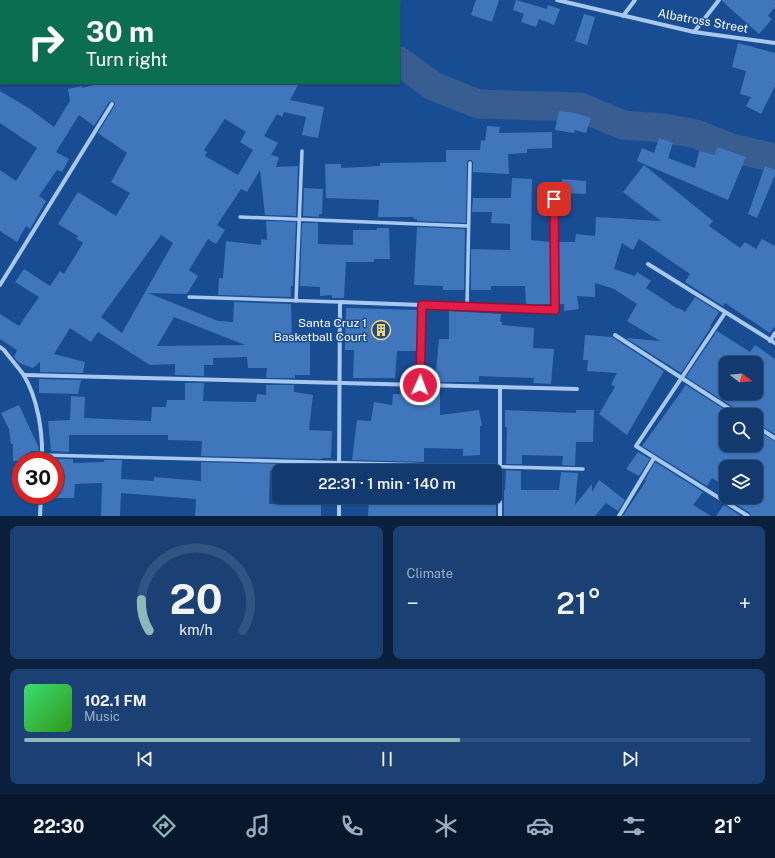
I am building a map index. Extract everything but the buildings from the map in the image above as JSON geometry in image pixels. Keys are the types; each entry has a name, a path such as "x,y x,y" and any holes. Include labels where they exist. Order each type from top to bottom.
{"street":[{"name":"Albatross Street","path":"557,0 694,32 774,42"},
{"path":"623,16 635,0"},
{"path":"694,32 720,0"},
{"path":"0,285 112,104"},
{"path":"296,301 302,151"},
{"path":"467,306 470,163"},
{"path":"189,297 555,310 554,199"},
{"path":"240,218 468,226"},
{"path":"648,264 775,344"},
{"path":"339,462 340,302"},
{"path":"420,385 422,305"},
{"path":"725,313 636,446 748,516"},
{"path":"770,341 775,333"},
{"path":"616,335 728,408"},
{"path":"0,347 24,375 35,402 41,428 42,452"},
{"path":"24,375 577,389"},
{"path":"500,387 500,464"},
{"path":"763,430 775,438"},
{"path":"64,456 420,464"},
{"path":"619,516 654,458"},
{"path":"502,466 582,468"},
{"path":"40,516 41,504"},
{"path":"339,504 339,516"},
{"path":"500,504 500,516"}],"waterway":[{"path":"400,62 433,86 478,104 580,107 623,125 663,128 696,134 731,148 775,158"}],"place":[{"name":"Santa Cruz 1 Basketball Court","path":"381,330"}],"route":[{"path":"420,385 422,305 555,310 554,199"}]}
